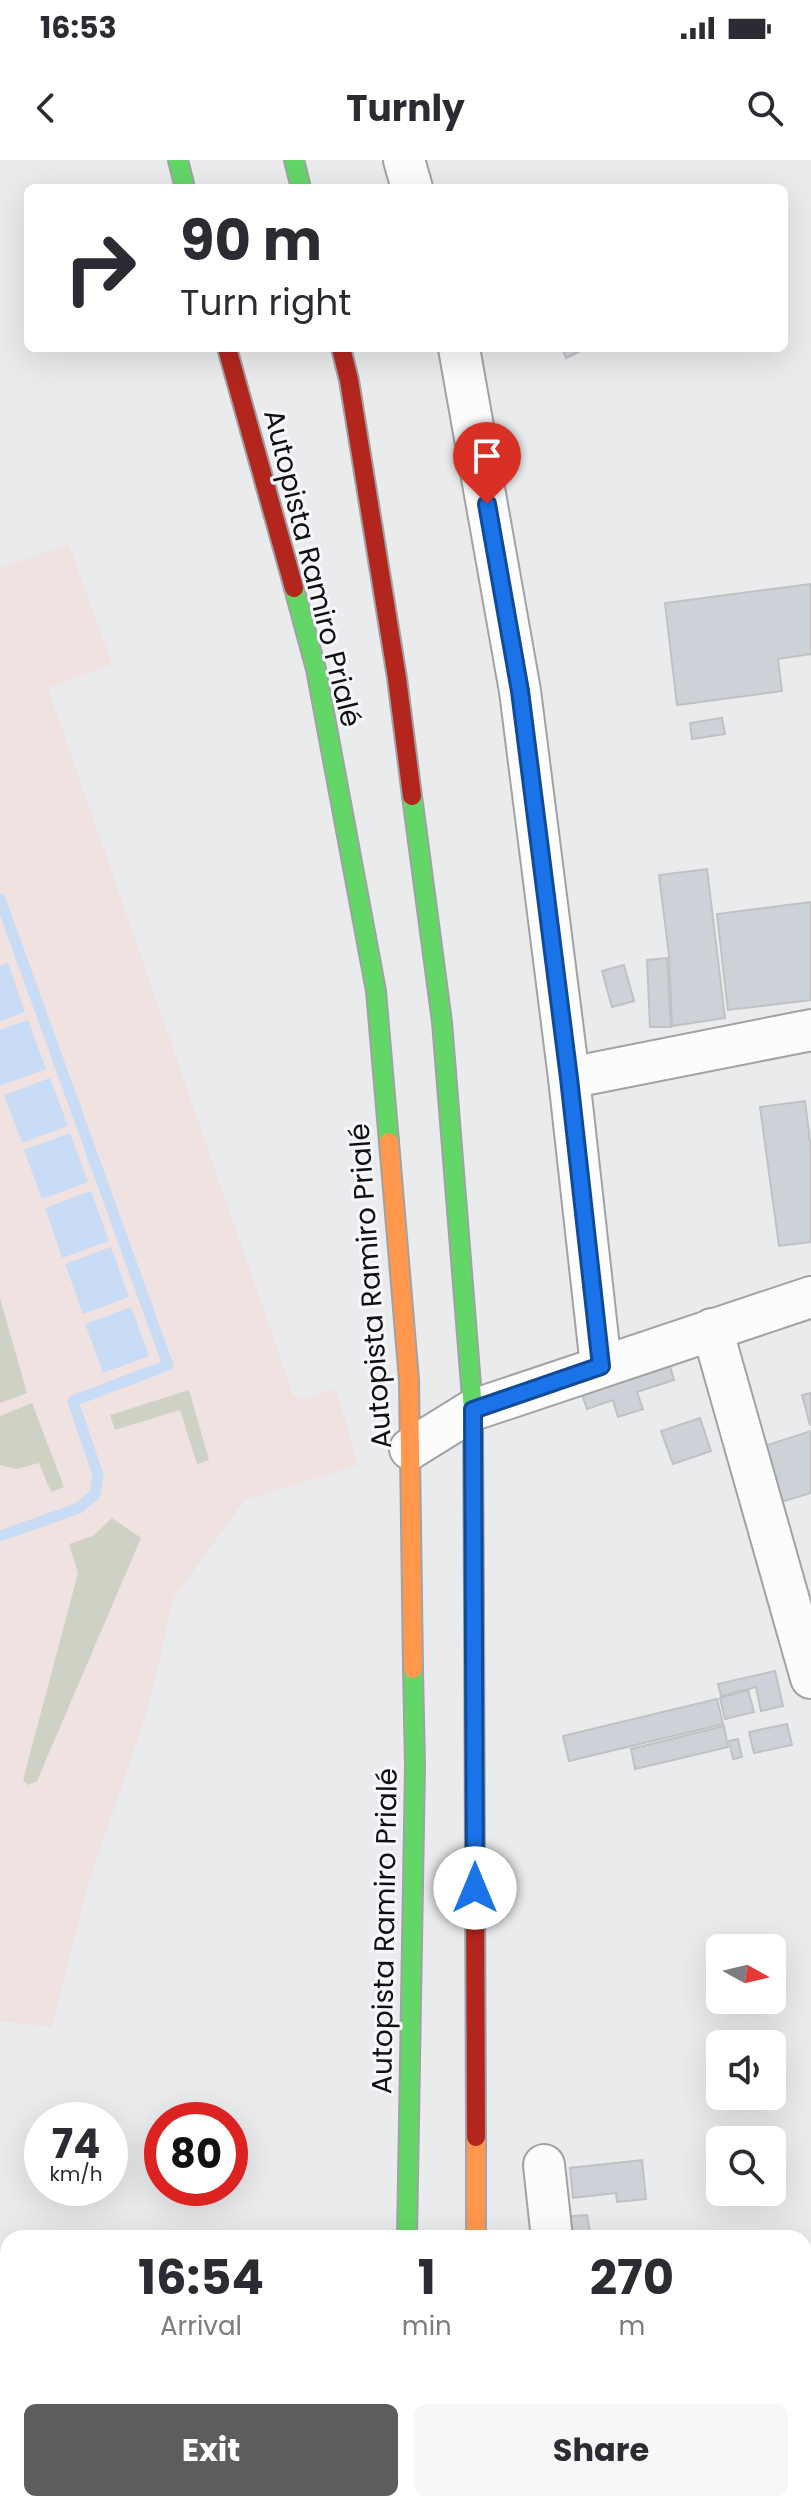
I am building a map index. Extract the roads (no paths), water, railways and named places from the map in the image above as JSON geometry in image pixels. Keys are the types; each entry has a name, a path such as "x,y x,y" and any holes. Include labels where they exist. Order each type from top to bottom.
{"highway":[{"path":"178,160 184,184"},
{"path":"294,160 300,184"},
{"name":"Autopista Ramiro Prialé","path":"228,352 316,669 376,991 409,1380 415,1766 407,2230"},
{"name":"Autopista Ramiro Prialé","path":"342,352 397,678 442,1022 473,1410 476,2230"}],"street":[{"path":"404,160 411,184"},
{"path":"460,352 520,691 569,1078 601,1366"},
{"path":"569,1078 811,1030"},
{"path":"410,1449 473,1410 811,1297"},
{"path":"712,1329 811,1678"},
{"path":"544,2165 551,2230"}],"water":[{"path":"8,963 25,1012 0,1021 0,966"},
{"path":"28,1020 46,1069 0,1086 0,1030"},
{"path":"50,1078 68,1126 22,1143 4,1095"},
{"path":"70,1133 88,1182 42,1199 24,1150"},
{"path":"91,1191 109,1241 62,1258 45,1208"},
{"path":"111,1247 129,1297 83,1314 65,1264"},
{"path":"131,1307 149,1356 103,1373 85,1324"}],"waterway":[{"path":"0,899 168,1365 73,1401 98,1475 95,1494 79,1508 0,1536"}]}
